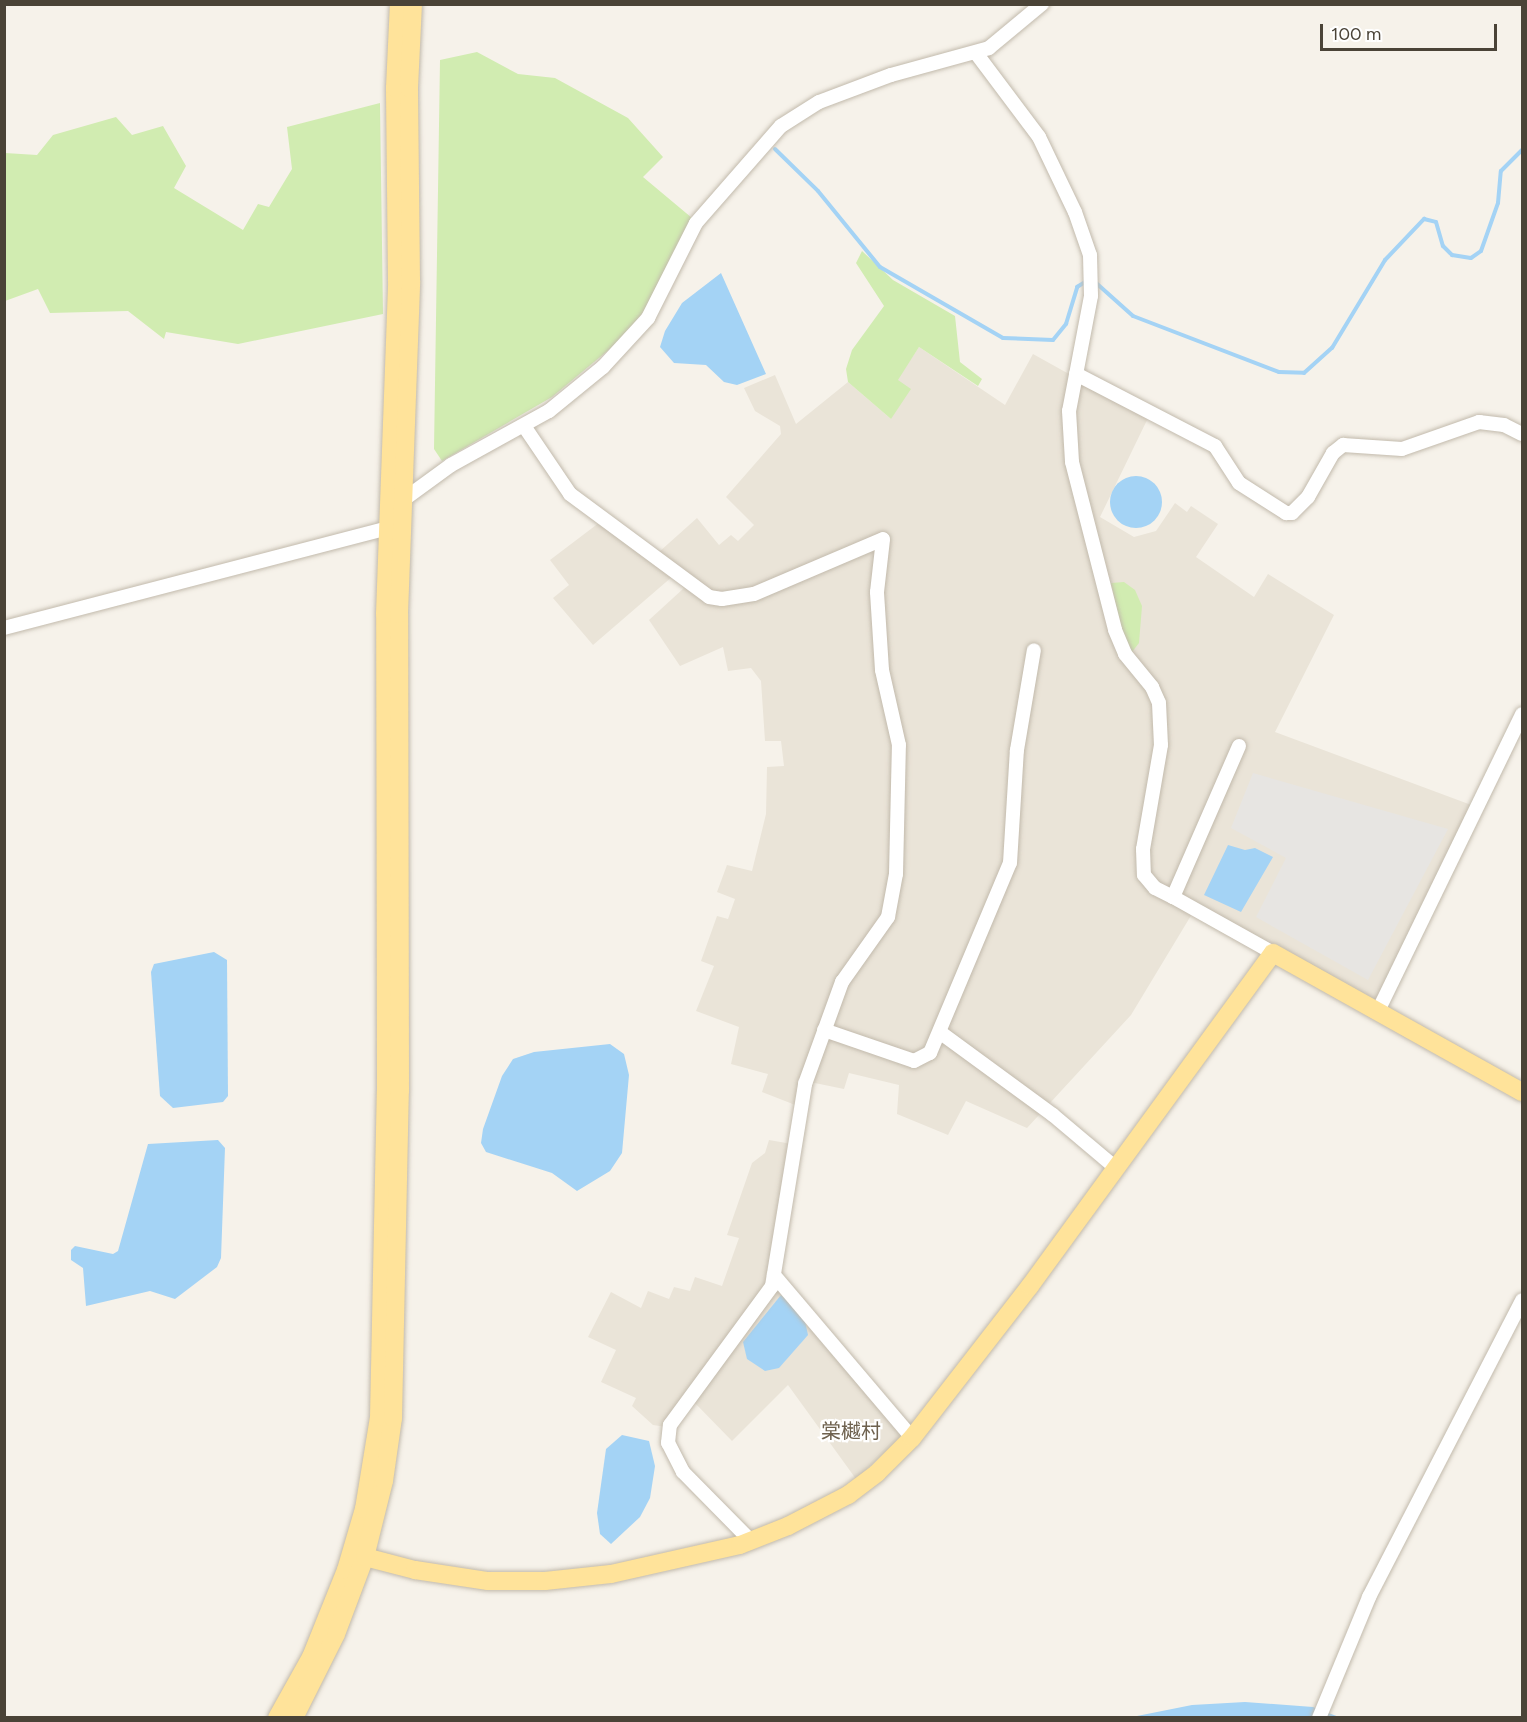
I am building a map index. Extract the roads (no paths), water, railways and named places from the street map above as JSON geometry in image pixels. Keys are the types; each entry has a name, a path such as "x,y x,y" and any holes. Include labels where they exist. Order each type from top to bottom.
{"main road":[{"path":"278,1718 311,1657 346,1570 368,1489 379,1417 386,1091 382,825 388,528 397,281 394,88 399,4"},
{"path":"294,1718 332,1644 364,1557 384,1481 394,1386 400,1091 397,778 403,500 411,281 409,88 413,4"},
{"path":"364,1557 464,1578 544,1581 654,1567 751,1541 848,1495 884,1468 912,1438 1116,1168 1273,953 1522,1092"}],"street":[{"path":"403,500 451,465 524,426 588,381 639,330 665,291 696,223 781,126 829,98 891,75 976,53 1005,38 1042,4"},
{"path":"976,53 1039,137 1088,243 1092,289 1069,420 1072,462 1115,630 1125,654 1152,687 1162,719 1143,849 1144,875 1155,888 1273,953"},
{"path":"1076,374 1215,446 1239,483 1286,513 1292,513 1308,497 1333,453 1343,446 1402,449 1479,422 1504,425 1522,434"},
{"path":"524,426 570,494 709,597 722,599 754,594 884,539 877,592 882,670 899,745 896,874 888,917 842,982 805,1084 774,1275 761,1306 671,1422 668,1443 689,1480 751,1541"},
{"path":"4,628 388,528"},
{"path":"824,1030 914,1061 930,1053 941,1033 1010,863 1017,750 1034,650"},
{"path":"1378,1011 1522,714"},
{"path":"1173,897 1239,746"},
{"path":"941,1033 1053,1115 1116,1168"},
{"path":"774,1275 912,1438"},
{"path":"1319,1718 1369,1597 1522,1300"}],"water":[{"path":"721,273 766,374 737,385 724,382 706,365 674,363 660,347 665,331 682,303"},
{"path":"1131,476 1141,476 1155,483 1162,502 1155,521 1141,528 1131,528 1121,524 1114,517 1110,507 1110,497 1114,487 1121,480"},
{"path":"1228,845 1245,850 1255,848 1273,857 1241,912 1204,895"},
{"path":"214,952 227,960 228,1096 223,1102 173,1108 160,1096 151,972 154,964"},
{"path":"610,1044 624,1054 629,1075 622,1153 610,1171 577,1191 552,1173 486,1152 481,1143 483,1129 502,1076 513,1059 534,1052"},
{"path":"218,1140 225,1148 221,1258 217,1267 175,1299 150,1291 86,1306 83,1268 71,1260 71,1250 75,1246 113,1254 118,1251 148,1144"},
{"path":"781,1295 804,1316 808,1335 779,1368 765,1371 747,1359 743,1342"},
{"path":"622,1435 649,1441 655,1466 650,1498 640,1517 611,1544 600,1534 597,1513 606,1449"},
{"path":"1245,1702 1313,1707 1339,1717 1127,1718 1192,1705"}],"waterway":[{"path":"775,149 818,191 880,267 1003,338 1053,340 1066,324 1077,287 1088,280"},
{"path":"1095,282 1133,316 1279,372 1304,373 1332,348 1385,260 1424,219 1436,222 1443,246 1452,255 1471,258 1481,251 1498,203 1501,171 1522,150"}],"district":[{"name":"棠樾村","path":"851,1431"}]}
